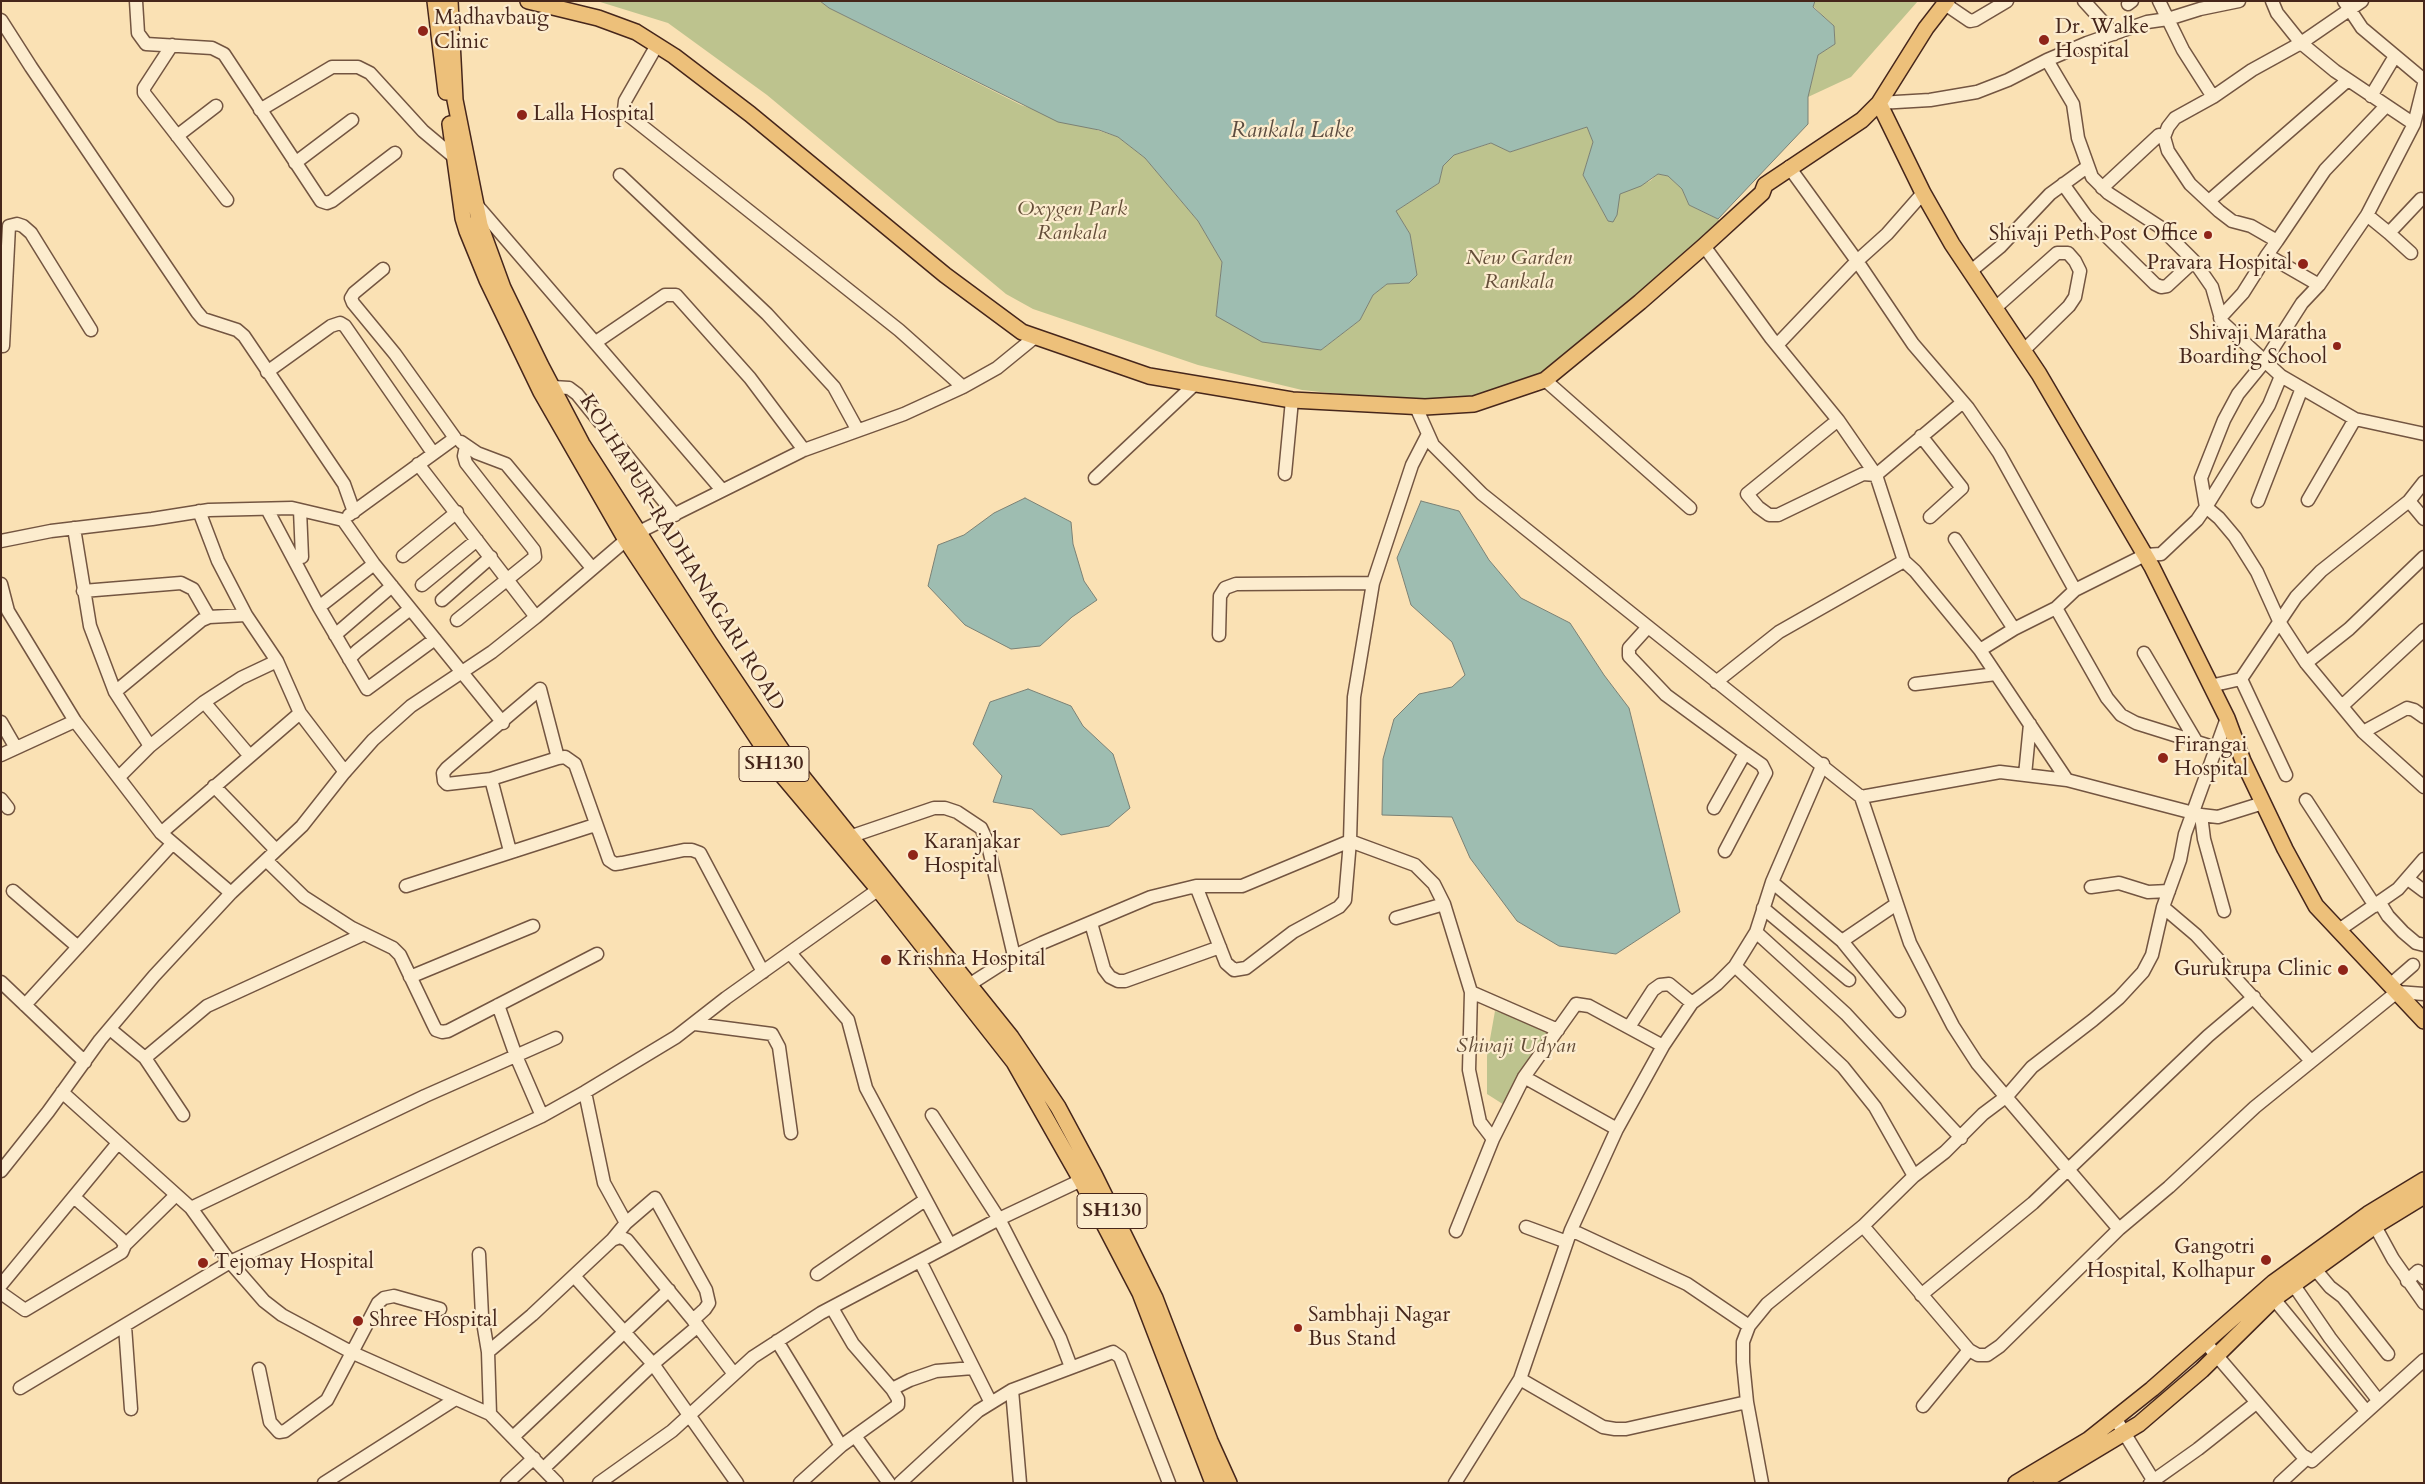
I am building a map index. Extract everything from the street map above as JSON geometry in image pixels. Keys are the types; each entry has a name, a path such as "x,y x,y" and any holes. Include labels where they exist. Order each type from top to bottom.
{"main road":[{"path":"434,1 453,2"},
{"name":"SH130","path":"434,1 463,218 487,280 541,392 781,774 883,886 964,988 1011,1037 1058,1107 1087,1177 1146,1306 1213,1483"},
{"path":"528,1 598,18 636,32 658,45 750,114 945,275 1010,324 1035,337 1094,355 1149,376 1292,400 1416,407 1474,404 1545,380 1640,302 1704,246 1762,193 1765,185 1789,167 1862,120 1879,103 1926,28 1946,2"},
{"name":"KOLHAPUR-RADHANAGARI ROAD","path":"453,2 455,100 461,138 473,185 474,201 489,254 503,288 582,444 633,536 785,755 849,837 883,886 953,962 964,988"},
{"path":"1879,103 1923,193 1994,308 2024,350 2145,555 2227,718 2243,761 2285,849 2316,906 2424,1021"},
{"name":"SH130","path":"1087,1177 1155,1298 1210,1441 1229,1483"},
{"path":"2016,1483 2088,1440 2274,1282 2368,1214 2424,1180"},
{"path":"2041,1483 2125,1434 2169,1400 2274,1299 2375,1226 2424,1196"}],"street":[{"path":"136,1 140,39 146,44 212,48 224,54 318,197 327,203 394,153"},
{"path":"1946,2 1970,21 2007,1"},
{"path":"2084,1 2114,34"},
{"path":"2158,1 2180,44 2212,96"},
{"path":"1879,103 1930,100 1977,92 2008,80 2047,60 2147,22 2168,19 2200,9 2239,1"},
{"path":"2272,1 2277,13 2300,43 2348,80 2414,124"},
{"path":"2277,242 2251,226 2232,221 2190,184 2168,151 2164,137 2168,127 2175,118 2252,70 2300,43 2347,5 2362,1"},
{"path":"2347,5 2362,28 2424,80"},
{"path":"1,20 8,41 197,312 203,319 236,330 244,336 344,484 354,512"},
{"path":"172,45 144,88 144,93 228,200"},
{"path":"658,45 625,101 624,110 891,324 963,387"},
{"path":"2371,96 2395,56"},
{"path":"2047,60 2073,104 2078,138 2092,177 2108,193 2160,227 2194,262 2212,287 2220,318 2281,376 2355,420 2424,434"},
{"path":"260,110 332,67 358,67 370,74 423,131 454,158"},
{"path":"2209,201 2348,80"},
{"path":"2424,84 2414,124 2366,215 2319,285 2302,303 2265,361 2238,394 2224,420 2201,478 2206,507 2219,518 2244,551 2257,572 2280,623 2306,664 2362,732 2424,787"},
{"path":"177,136 216,106"},
{"path":"2220,318 2243,293 2325,170 2386,106"},
{"path":"295,163 352,120"},
{"path":"2102,188 2159,135"},
{"path":"1789,167 1857,261 1913,344 1963,402 1999,453 2075,590"},
{"path":"1971,271 2000,248 2028,216 2063,184 2087,167"},
{"path":"620,175 767,314 834,387 857,430"},
{"path":"2063,184 2086,216 2155,284 2161,287 2167,286 2194,262"},
{"path":"1777,345 1857,261 1888,234 1923,193"},
{"path":"2389,234 2421,200"},
{"path":"474,201 722,490"},
{"path":"2366,215 2412,253"},
{"path":"3,346 5,225 17,224 23,226 31,233 91,330"},
{"path":"1704,246 1777,345 1838,420 1876,475 1904,561 1915,571 1980,650 2067,780"},
{"path":"1994,308 2057,253 2068,253 2075,261 2080,271 2075,297 2069,306 2024,350"},
{"path":"2267,255 2319,285"},
{"path":"383,269 354,293 352,298 353,304 396,354 455,438 477,453 506,464 592,568"},
{"path":"596,342 665,295 676,295 750,378 804,450"},
{"path":"267,372 331,326 340,324 349,330 433,453"},
{"path":"1,1171 110,1028 154,976 231,893 302,826 373,740 411,706 463,672 536,618 592,568 633,536 804,450 904,414 963,387 997,368 1035,337"},
{"path":"1980,650 2014,629 2056,608 2075,590 2145,555 2160,554 2191,527 2206,507 2269,404 2281,376"},
{"path":"1545,380 1690,508"},
{"path":"1095,478 1195,384"},
{"path":"553,387 569,388 577,394 675,515"},
{"path":"2258,501 2302,388"},
{"path":"1285,474 1292,400"},
{"path":"1838,420 1748,494 1764,511 1770,515 1778,515 1863,474 1876,475 1963,402"},
{"path":"1416,407 1433,445 1482,494 1647,628 1823,764 1861,797 1895,905 1910,943 1953,1026 1977,1063 2119,1229"},
{"path":"2308,500 2355,420"},
{"path":"1196,886 1226,963 1234,970 1246,968 1304,925 1339,907 1345,900 1350,841 1354,697 1373,583 1412,465 1428,434"},
{"path":"1922,436 1962,488 1930,518"},
{"path":"343,520 455,438"},
{"path":"457,620 533,560 535,554 466,463 464,456 466,446"},
{"path":"418,464 457,512 536,618"},
{"path":"2210,686 2241,679 2296,597 2321,571 2409,501 2424,482"},
{"path":"2409,501 2424,519"},
{"path":"1,542 74,528 199,511 292,508 343,520 374,564 503,722"},
{"path":"267,509 319,607 339,640 353,655 367,689 435,639"},
{"path":"300,510 302,557"},
{"path":"199,511 218,562 246,615 277,661 300,714 345,772"},
{"path":"403,556 457,512"},
{"path":"74,528 90,626 115,692 150,746"},
{"path":"1955,539 2014,629"},
{"path":"422,586 477,540"},
{"path":"2306,664 2349,629 2424,557"},
{"path":"442,600 491,558"},
{"path":"1716,682 1779,632 1904,561"},
{"path":"319,607 374,564"},
{"path":"83,591 181,583 193,589 209,617"},
{"path":"1219,635 1220,596 1225,588 1236,584 1373,583"},
{"path":"1,584 5,614 75,721 161,833 231,893"},
{"path":"339,640 392,586"},
{"path":"2056,608 2106,698 2121,715 2136,723 2216,748"},
{"path":"353,655 410,609"},
{"path":"115,692 209,617 246,615"},
{"path":"1647,628 1629,648 1628,656 1666,695 1762,765 1766,773 1725,851"},
{"path":"2342,706 2424,630"},
{"path":"2144,653 2196,741"},
{"path":"119,777 150,746 204,702 241,678 277,661"},
{"path":"1916,684 1996,674"},
{"path":"2241,679 2286,775"},
{"path":"558,758 540,689 447,768 442,777 447,784 491,779 565,756 575,764 605,854 615,864 684,850 700,853 763,972"},
{"path":"204,702 249,755"},
{"path":"2362,732 2407,708 2414,710 2424,717"},
{"path":"161,833 249,755 300,714"},
{"path":"1762,1483 1747,1402 1742,1352 1749,1326 1767,1304 1863,1226 1914,1176 1960,1138 1983,1114 2007,1096 2032,1066 2119,998 2142,972 2152,955 2163,907 2180,860 2185,834 2198,814 2216,748 2227,718"},
{"path":"1,755 75,721"},
{"path":"1,722 16,748"},
{"path":"2025,775 2030,724"},
{"path":"1714,808 1745,753"},
{"path":"1455,1483 1520,1380 1569,1236 1617,1129 1663,1046 1692,1003 1717,984 1736,966 1756,932 1772,882 1823,764"},
{"path":"1861,797 2000,772 2067,780 2198,814 2218,817 2263,803"},
{"path":"491,779 510,851"},
{"path":"214,786 276,850"},
{"path":"2306,800 2377,905 2403,932 2416,942 2424,945"},
{"path":"849,837 934,808 945,808 957,812 981,828 988,840 1014,956"},
{"path":"2198,814 2224,911"},
{"path":"406,886 595,825"},
{"path":"964,988 1014,956 1151,897 1196,886 1242,886 1350,841 1415,865 1434,884 1444,904 1471,992 1468,1070 1480,1122 1493,1139"},
{"path":"25,1005 172,844"},
{"path":"266,860 304,897 364,934 393,948 400,955 432,1024 436,1030 442,1032 448,1031 597,954"},
{"path":"2339,930 2377,905 2408,879 2424,860"},
{"path":"2408,879 2424,891"},
{"path":"1772,882 1842,941 1899,1011"},
{"path":"2091,886 2119,883 2148,892 2170,891"},
{"path":"20,1388 230,1262 542,1116 585,1092 695,1024 763,972 883,886"},
{"path":"13,891 78,947"},
{"path":"1396,918 1444,904"},
{"path":"1842,941 1895,905"},
{"path":"2163,907 2196,934 2311,1061"},
{"path":"1763,908 1849,980"},
{"path":"1091,923 1104,969 1110,977 1118,981 1220,947"},
{"path":"410,977 533,926"},
{"path":"1756,932 1846,1014 1960,1138"},
{"path":"145,1058 207,1006 364,934"},
{"path":"790,953 848,1020 866,1088 950,1245"},
{"path":"1863,1226 1969,1350 1978,1355 1987,1355 2000,1346 2119,1229 2169,1187 2255,1107 2394,989 2413,965"},
{"path":"1736,966 1843,1067 1874,1107 1914,1176"},
{"path":"1,982 85,1062"},
{"path":"1630,1027 1653,990 1660,985 1669,984 1692,1003"},
{"path":"2394,989 2424,994"},
{"path":"1471,992 1558,1030"},
{"path":"1921,1295 2033,1203 2208,1036 2254,997"},
{"path":"1456,1231 1493,1139 1524,1077 1576,1004 1589,1006 1663,1046"},
{"path":"498,1005 516,1056 542,1116"},
{"path":"695,1024 772,1034 779,1047 791,1133"},
{"path":"110,1028 145,1058 183,1115"},
{"path":"191,1208 425,1096 556,1038"},
{"path":"1524,1077 1617,1129"},
{"path":"62,1092 191,1208 230,1262 273,1309 353,1353 454,1400 490,1414 558,1483"},
{"path":"585,1092 604,1183 626,1223"},
{"path":"932,1115 999,1219 1060,1338 1071,1367"},
{"path":"1,1286 118,1143"},
{"path":"608,1480 672,1431 753,1357 777,1341 832,1308 999,1219 1087,1177"},
{"path":"1,1293 20,1308 25,1310 31,1308 122,1252 125,1245 176,1195"},
{"path":"74,1197 121,1239 125,1245"},
{"path":"488,1352 574,1276 612,1240 626,1223 655,1198 709,1296 709,1303 695,1323 544,1468"},
{"path":"817,1274 925,1200"},
{"path":"2375,1226 2407,1281 2424,1303"},
{"path":"1526,1227 1569,1236 1679,1280 1749,1326"},
{"path":"612,1240 620,1237 628,1240 734,1374"},
{"path":"479,1254 482,1316 488,1352 490,1414"},
{"path":"920,1261 991,1403"},
{"path":"2315,1269 2343,1297 2388,1354"},
{"path":"2407,1281 2418,1272 2424,1278"},
{"path":"574,1276 653,1364 737,1483"},
{"path":"2293,1284 2330,1338 2378,1400"},
{"path":"513,1437 669,1290"},
{"path":"259,1369 270,1422 279,1432 285,1431 327,1400 378,1303 384,1298 394,1296 440,1309"},
{"path":"2274,1299 2366,1411"},
{"path":"800,1483 841,1446 898,1405 898,1398 892,1389 853,1344 832,1308"},
{"path":"126,1326 130,1409"},
{"path":"777,1341 841,1446"},
{"path":"2205,1342 2306,1459 2312,1461 2318,1458 2366,1411 2424,1360"},
{"path":"1923,1406 1969,1350"},
{"path":"900,1483 940,1444 978,1412 1012,1390 1113,1352 1120,1357 1169,1483"},
{"path":"892,1389 910,1380 936,1371 973,1368"},
{"path":"1520,1380 1603,1427 1615,1429 1626,1429 1747,1402"},
{"path":"1012,1390 1020,1483"},
{"path":"324,1483 454,1400"},
{"path":"2115,1418 2153,1482 2198,1449 2256,1402"},
{"path":"855,1436 889,1483"},
{"path":"507,1483 534,1458"},
{"path":"2280,1483 2306,1459"}],"green space":[{"path":"597,1 820,1 829,8 1021,105 1118,137 1145,158 1198,221 1222,262 1216,316 1321,350 1360,320 1373,295 1387,284 1409,283 1417,275 1410,234 1396,211 1439,183 1443,166 1454,155 1492,143 1510,152 1587,127 1593,142 1583,175 1608,221 1619,194 1650,181 1658,174 1668,176 1682,189 1689,205 1718,219 1725,226 1563,365 1474,404 1407,401 1302,390 1198,365 1033,309 1006,294 767,95 668,23"},
{"path":"1815,1 1918,1 1851,77 1808,97 1818,55 1835,44 1834,26 1813,6"},
{"name":"Shivaji Udyan","path":"1495,1011 1558,1030 1509,1108 1487,1094 1487,1056"}],"water":[{"name":"Rankala Lake","path":"820,1 1815,1 1813,7 1834,26 1835,44 1818,55 1808,97 1808,124 1718,219 1689,205 1682,189 1668,176 1658,174 1641,186 1620,194 1617,215 1613,222 1608,221 1583,175 1593,142 1587,127 1510,152 1491,143 1454,155 1443,166 1439,183 1396,211 1410,234 1417,275 1409,283 1387,284 1373,295 1360,320 1321,350 1262,342 1216,316 1222,262 1198,221 1145,158 1118,137 1099,130 1058,122 829,8"},
{"path":"1025,498 1071,522 1073,544 1084,581 1097,600 1072,617 1040,646 1011,649 965,625 928,586 938,545 964,535 994,513"},
{"path":"1421,501 1459,511 1489,560 1521,598 1570,623 1604,675 1629,708 1680,912 1616,954 1559,946 1517,921 1470,858 1452,817 1382,815 1383,759 1394,719 1419,694 1452,687 1465,675 1452,642 1411,605 1397,558"},
{"path":"1028,689 1071,706 1083,726 1113,754 1130,808 1109,826 1061,835 1032,809 993,802 1002,776 973,744 990,702"}],"place":[{"name":"Madhavbaug Clinic","path":"423,31"},
{"name":"Dr. Walke Hospital","path":"2044,40"},
{"name":"Lalla Hospital","path":"522,115"},
{"name":"Shivaji Peth Post Office","path":"2208,235"},
{"name":"Pravara Hospital","path":"2303,264"},
{"name":"Shivaji Maratha Boarding School","path":"2337,346"},
{"name":"Firangai Hospital","path":"2163,758"},
{"name":"Karanjakar Hospital","path":"913,855"},
{"name":"Krishna Hospital","path":"886,960"},
{"name":"Gurukrupa Clinic","path":"2343,970"},
{"name":"Gangotri Hospital, Kolhapur","path":"2266,1260"},
{"name":"Tejomay Hospital","path":"203,1263"},
{"name":"Shree Hospital","path":"358,1321"},
{"name":"Sambhaji Nagar Bus Stand","path":"1298,1328"}],"park label":[{"name":"Oxygen Park Rankala","path":"1072,222"},
{"name":"New Garden Rankala","path":"1519,271"}]}
